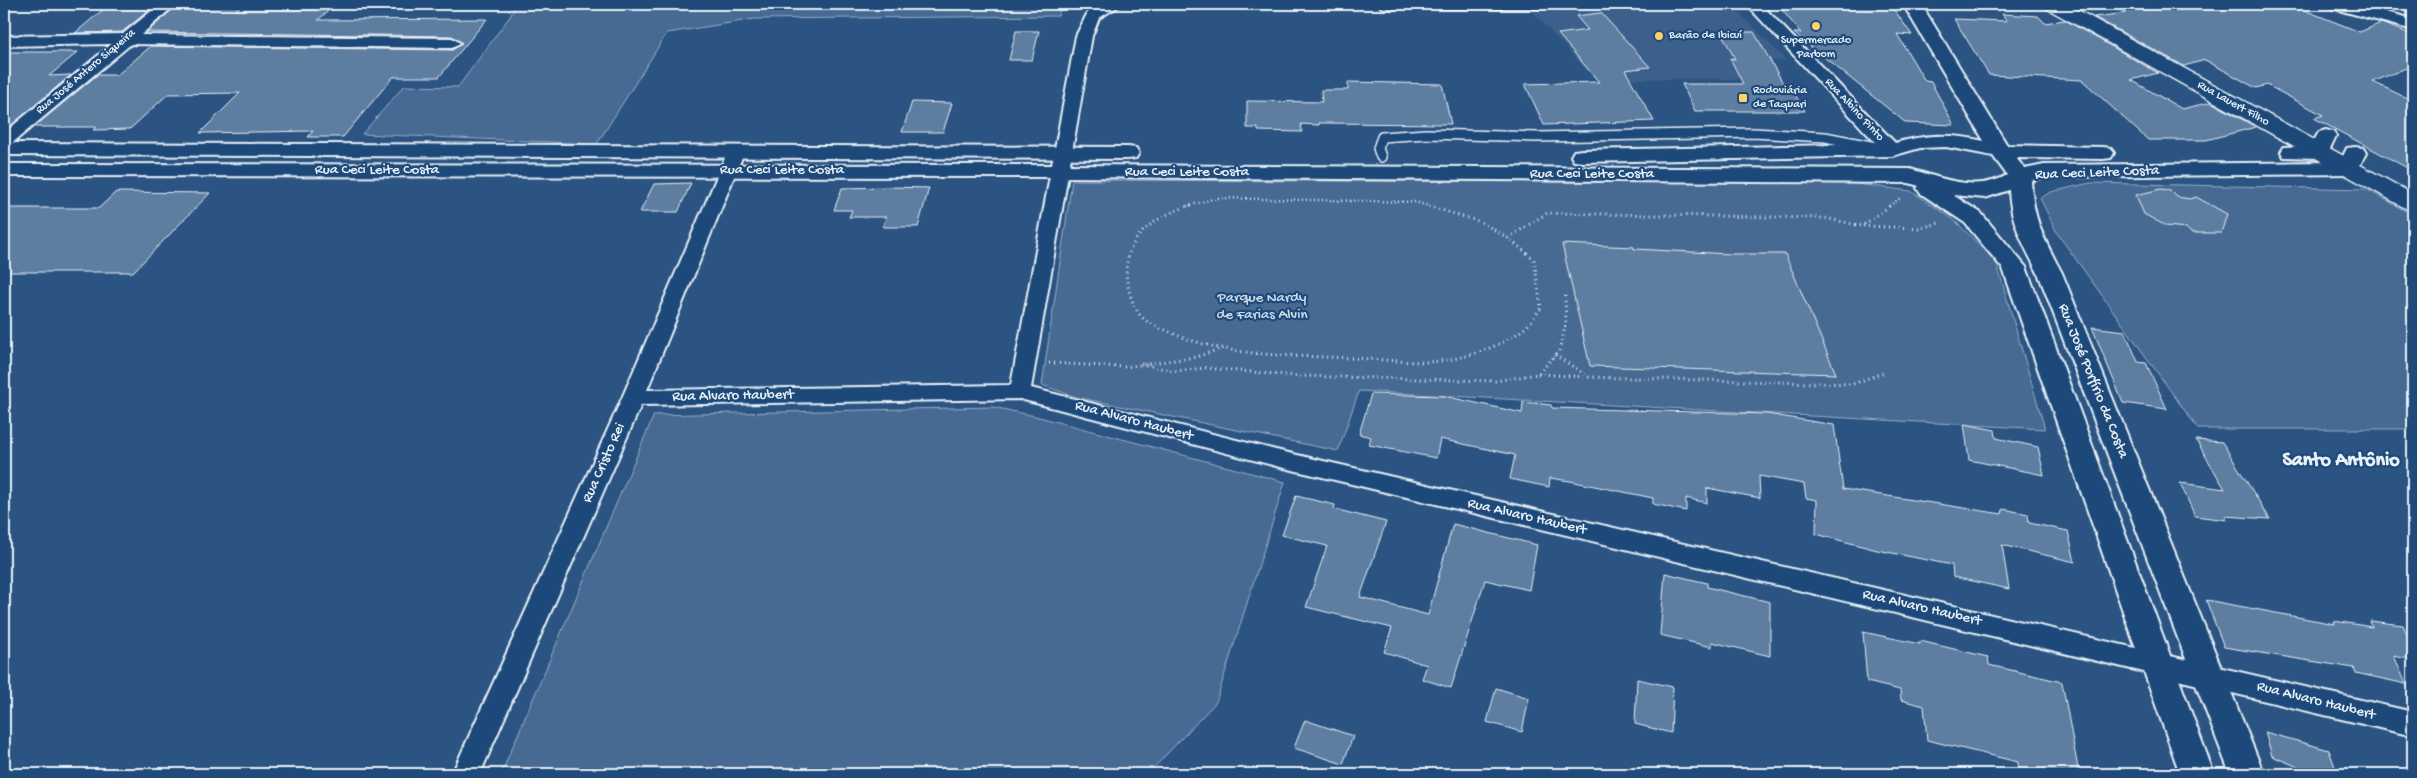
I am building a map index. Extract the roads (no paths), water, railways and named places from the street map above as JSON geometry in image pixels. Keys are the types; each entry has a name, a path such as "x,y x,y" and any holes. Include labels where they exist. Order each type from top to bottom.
{"main road":[{"name":"Rua Lauert Filho","path":"2053,4 2204,88 2322,144 2351,160 2413,203"},
{"name":"Rua Lauert Filho","path":"2083,4 2229,83 2322,144"},
{"path":"2204,88 2229,83"},
{"name":"Rua Lauert Filho","path":"2351,160 2413,184"}],"street":[{"name":"Rua José Antero Siqueira","path":"4,141 169,4"},
{"path":"1020,392 1084,36 1089,18 1095,11 1114,4"},
{"path":"1386,4 1597,4"},
{"name":"Rua Albino Pinto","path":"1753,4 1892,150 1907,186"},
{"path":"1912,4 2000,151 2020,177"},
{"path":"2337,4 2413,25"},
{"path":"4,41 127,39 452,43"},
{"name":"Rua Ceci Leite Costa","path":"1383,165 1610,156 1892,150 1919,142 1973,144 2000,151 2322,144"},
{"name":"Rua Ceci Leite Costa","path":"4,149 206,149 732,160 1383,165 1907,186 1969,191 1985,191 2020,177 2044,171 2351,160"},
{"path":"184,170 206,149"},
{"name":"Rua Ceci Leite Costa","path":"4,170 184,170 732,160"},
{"name":"Rua Cristo Rei","path":"466,774 633,398 732,160"},
{"name":"Rua José Porfírio da Costa","path":"2020,177 2021,206 2030,235 2050,273 2247,774"},
{"path":"1907,186 1973,218 2014,267 2197,774"},
{"name":"Rua Alvaro Haubert","path":"633,398 1020,392 1280,459 2209,674 2413,724"}],"place":[{"name":"Supermercado Parbom","path":"1816,26"},
{"name":"Barão de Ibicuí","path":"1659,36"},
{"name":"Rodoviária de Taquari","path":"1743,98"}],"district":[{"name":"Santo Antônio","path":"2341,461"}],"park label":[{"name":"Parque Nardy de Farias Alvin","path":"1262,306"}]}
